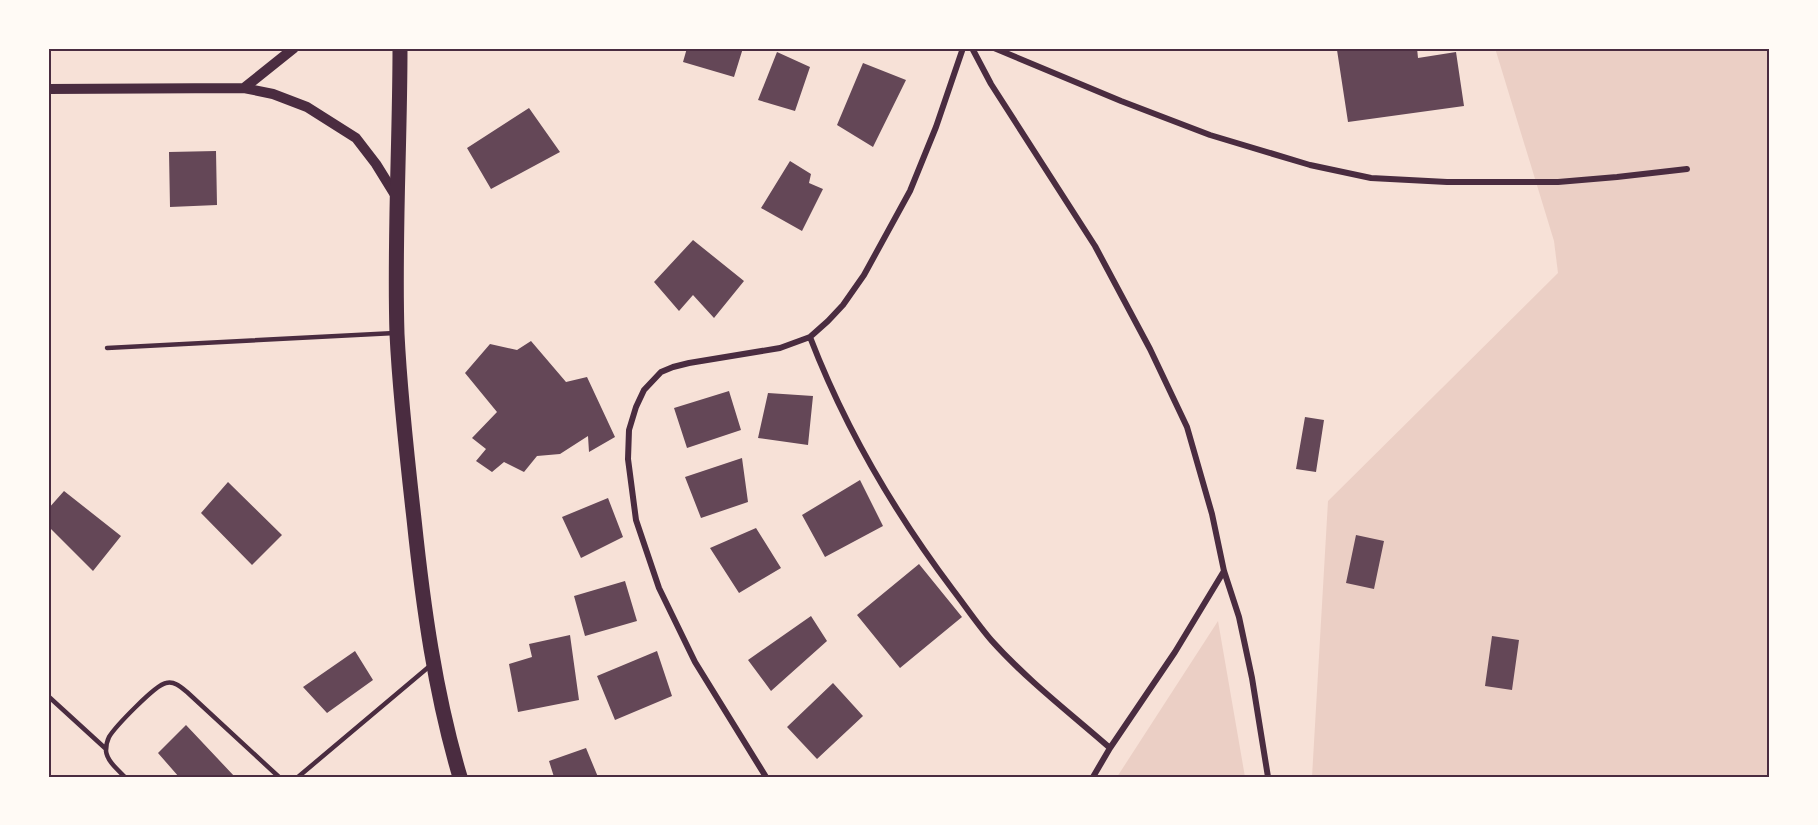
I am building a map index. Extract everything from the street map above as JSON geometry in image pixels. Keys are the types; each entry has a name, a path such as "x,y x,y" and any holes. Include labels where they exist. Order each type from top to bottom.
{"main road":[{"path":"400,48 397,333 406,447 418,558 433,663 452,752 460,777"}],"street":[{"path":"244,88 294,48"},
{"path":"766,777 694,662 659,588 636,520 628,459 629,430 644,390 661,372 689,363 780,348 810,337 843,305 864,275 910,191 936,127 963,48"},
{"path":"972,48 991,84 1095,246 1150,349 1187,427 1212,514 1224,571 1239,617 1254,689 1268,777"},
{"path":"993,48 1210,135 1310,165 1371,178 1447,182 1558,182 1687,169"},
{"path":"48,88 244,88 273,94 307,107 357,138 398,199"},
{"path":"810,337 826,380 850,427 920,546 991,640 1032,680 1110,748"},
{"path":"1092,777 1175,652 1224,571"}],"lane":[{"path":"107,348 397,333"},
{"path":"298,777 433,663"},
{"path":"125,777 107,755 109,738 154,689 163,683 170,682 187,692 279,777"},
{"path":"48,696 106,749"}],"shaded area":[{"path":"1495,48 1770,48 1770,777 1312,777 1328,501 1558,273 1554,241"},
{"path":"1218,621 1245,777 1117,777"}],"building":[{"path":"687,48 743,48 734,77 683,62"},
{"path":"1417,48 1418,58 1456,52 1464,106 1348,122 1337,50"},
{"path":"777,52 810,67 795,111 758,100"},
{"path":"863,63 906,80 873,147 837,125"},
{"path":"529,108 560,152 491,189 467,148"},
{"path":"216,151 217,205 170,207 169,152"},
{"path":"790,161 811,174 809,183 823,189 802,231 761,208"},
{"path":"693,240 744,281 714,318 693,295 679,311 654,282"},
{"path":"531,341 566,382 587,377 615,437 589,452 588,436 560,454 537,456 524,472 504,462 492,472 476,461 486,449 472,438 497,412 465,373 490,344 517,350"},
{"path":"729,391 741,430 687,448 674,408"},
{"path":"768,393 813,396 808,445 758,438"},
{"path":"1305,417 1324,420 1316,472 1296,469"},
{"path":"742,458 748,502 701,518 685,477"},
{"path":"860,480 883,526 825,557 802,515"},
{"path":"228,482 282,535 252,565 201,513"},
{"path":"64,491 121,536 93,571 48,526 48,509"},
{"path":"608,498 623,537 581,558 562,517"},
{"path":"756,528 781,568 739,593 710,548"},
{"path":"1356,535 1384,541 1374,589 1346,583"},
{"path":"919,564 962,617 900,668 857,615"},
{"path":"625,581 637,621 585,636 574,596"},
{"path":"811,616 827,641 771,691 748,660"},
{"path":"570,635 579,700 518,712 509,664 532,657 529,644"},
{"path":"1492,636 1519,640 1512,690 1485,686"},
{"path":"355,651 373,680 327,713 303,687"},
{"path":"657,651 672,696 615,720 597,676"},
{"path":"833,683 863,716 817,759 787,727"},
{"path":"186,725 235,777 179,777 158,753"},
{"path":"586,748 598,777 554,777 549,761"}]}
